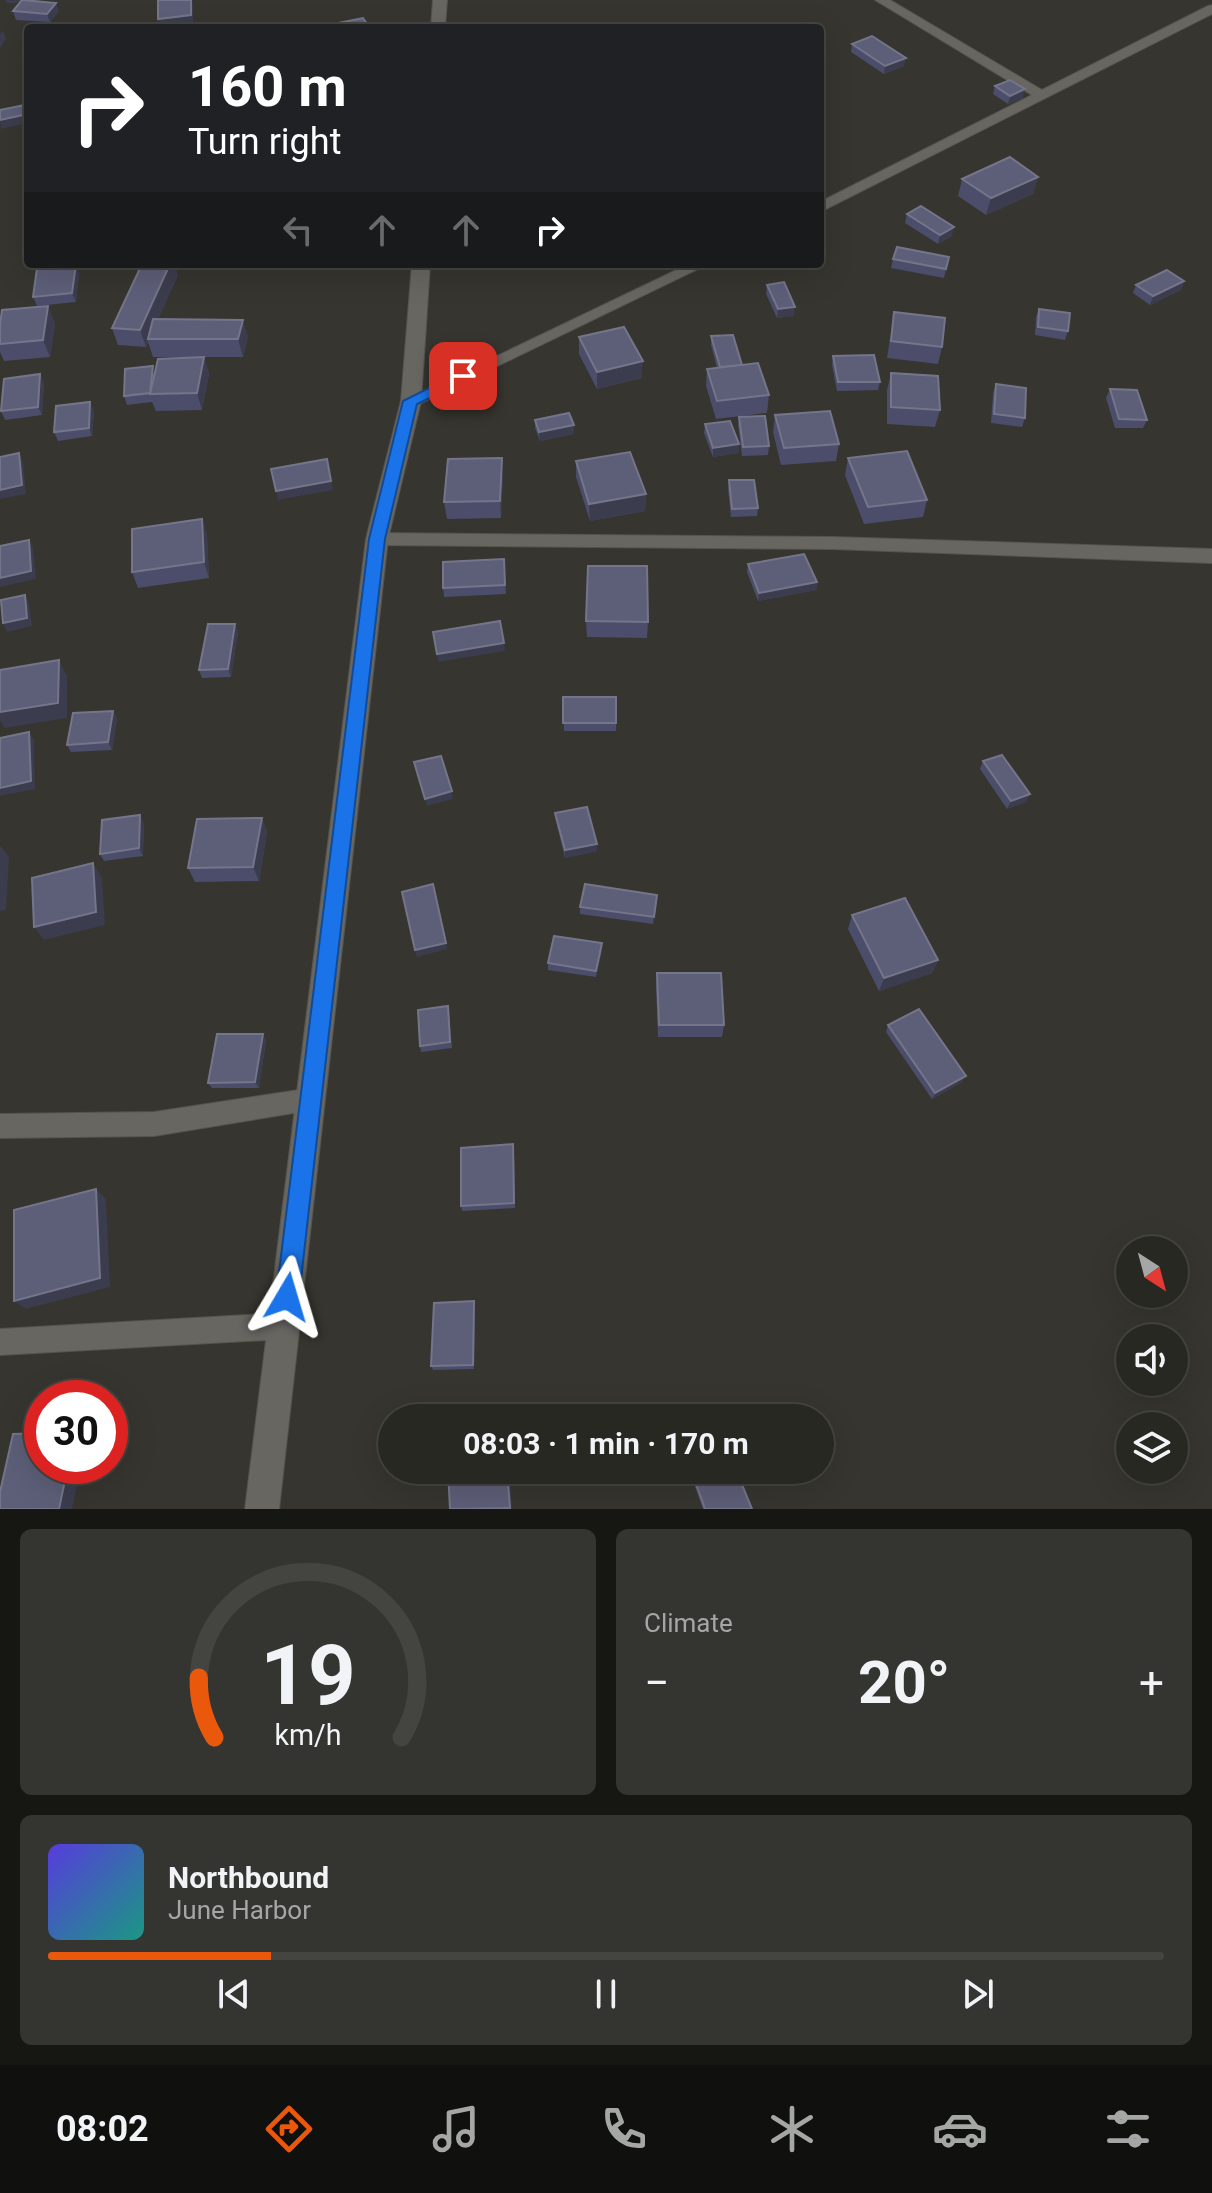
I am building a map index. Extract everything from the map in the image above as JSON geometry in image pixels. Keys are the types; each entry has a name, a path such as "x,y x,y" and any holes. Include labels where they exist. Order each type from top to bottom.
{"street":[{"path":"438,24 440,0"},
{"path":"262,1509 377,539 411,401 421,268"}],"lane":[{"path":"881,0 1043,96"},
{"path":"824,206 1212,9"},
{"path":"411,401 693,268"},
{"path":"377,539 832,543 1212,556"},
{"path":"0,1126 154,1124 312,1099"},
{"path":"0,1342 284,1326"}],"building":[{"path":"22,0 56,3 47,14 13,11"},
{"path":"158,0 191,0 191,15 158,19"},
{"path":"363,18 367,24 333,24"},
{"path":"872,36 906,58 885,66 852,44"},
{"path":"1010,80 1025,89 1010,96 995,86"},
{"path":"24,105 24,115 0,120 0,110"},
{"path":"1010,157 1038,177 991,198 962,179"},
{"path":"921,206 954,227 940,235 907,214"},
{"path":"897,247 949,257 946,269 893,259"},
{"path":"37,268 75,268 72,293 33,297"},
{"path":"140,268 168,268 140,330 112,328"},
{"path":"1167,270 1184,281 1153,296 1136,285"},
{"path":"784,282 795,307 778,309 767,285"},
{"path":"48,306 43,340 0,344 2,310"},
{"path":"1039,309 1070,313 1068,331 1038,327"},
{"path":"894,312 945,318 942,347 891,341"},
{"path":"153,319 243,320 238,339 148,339"},
{"path":"624,327 643,361 597,372 579,337"},
{"path":"733,335 742,365 720,367 711,336"},
{"path":"874,355 880,382 838,382 833,356"},
{"path":"204,357 197,393 150,394 158,359"},
{"path":"758,363 769,395 717,401 707,369"},
{"path":"153,366 150,393 124,396 125,369"},
{"path":"891,373 938,376 940,410 891,407"},
{"path":"40,374 38,407 1,411 4,379"},
{"path":"996,384 1026,388 1025,418 994,414"},
{"path":"1110,389 1137,390 1147,420 1119,419"},
{"path":"90,402 89,428 54,432 56,406"},
{"path":"830,411 839,444 784,448 775,415"},
{"path":"569,413 574,425 539,432 535,420"},
{"path":"765,416 769,446 743,447 739,417"},
{"path":"730,421 739,444 713,448 705,424"},
{"path":"907,451 927,500 868,507 848,458"},
{"path":"630,452 646,494 589,504 576,461"},
{"path":"19,453 22,485 0,490 0,457"},
{"path":"502,458 500,501 444,502 448,459"},
{"path":"327,459 331,481 276,491 271,469"},
{"path":"729,480 754,480 758,508 732,509"},
{"path":"202,519 204,562 132,572 132,529"},
{"path":"29,540 31,571 0,578 0,546"},
{"path":"804,554 817,582 759,593 748,564"},
{"path":"504,559 505,585 443,588 443,562"},
{"path":"588,566 647,566 648,622 586,621"},
{"path":"25,595 27,618 3,623 1,600"},
{"path":"500,621 504,643 437,654 433,632"},
{"path":"208,624 235,624 228,669 199,670"},
{"path":"59,660 58,703 0,712 0,670"},
{"path":"563,697 616,697 616,723 563,723"},
{"path":"113,711 108,742 67,745 73,713"},
{"path":"29,732 31,781 0,788 0,738"},
{"path":"1002,755 1030,794 1011,801 983,761"},
{"path":"441,756 452,791 425,799 414,762"},
{"path":"587,807 597,844 565,850 555,813"},
{"path":"140,815 139,848 100,854 102,820"},
{"path":"262,818 253,867 188,868 197,819"},
{"path":"93,863 96,912 34,927 32,878"},
{"path":"433,884 446,943 415,950 402,892"},
{"path":"585,884 657,895 654,917 580,907"},
{"path":"905,898 938,960 884,978 852,915"},
{"path":"554,936 602,943 596,971 548,963"},
{"path":"657,973 721,973 724,1025 659,1025"},
{"path":"448,1006 450,1042 420,1046 418,1010"},
{"path":"919,1009 966,1076 935,1093 888,1025"},
{"path":"217,1034 263,1034 255,1082 208,1083"},
{"path":"513,1144 514,1203 461,1206 461,1148"},
{"path":"96,1189 100,1278 14,1301 14,1210"},
{"path":"474,1301 473,1365 431,1366 434,1303"},
{"path":"13,1434 24,1434 24,1484 64,1484 59,1509 0,1509 0,1492"},
{"path":"449,1484 508,1484 510,1508 450,1509"},
{"path":"696,1484 742,1484 752,1509 705,1509"}],"route":[{"path":"287,1297 377,539 411,401 463,376"}]}
